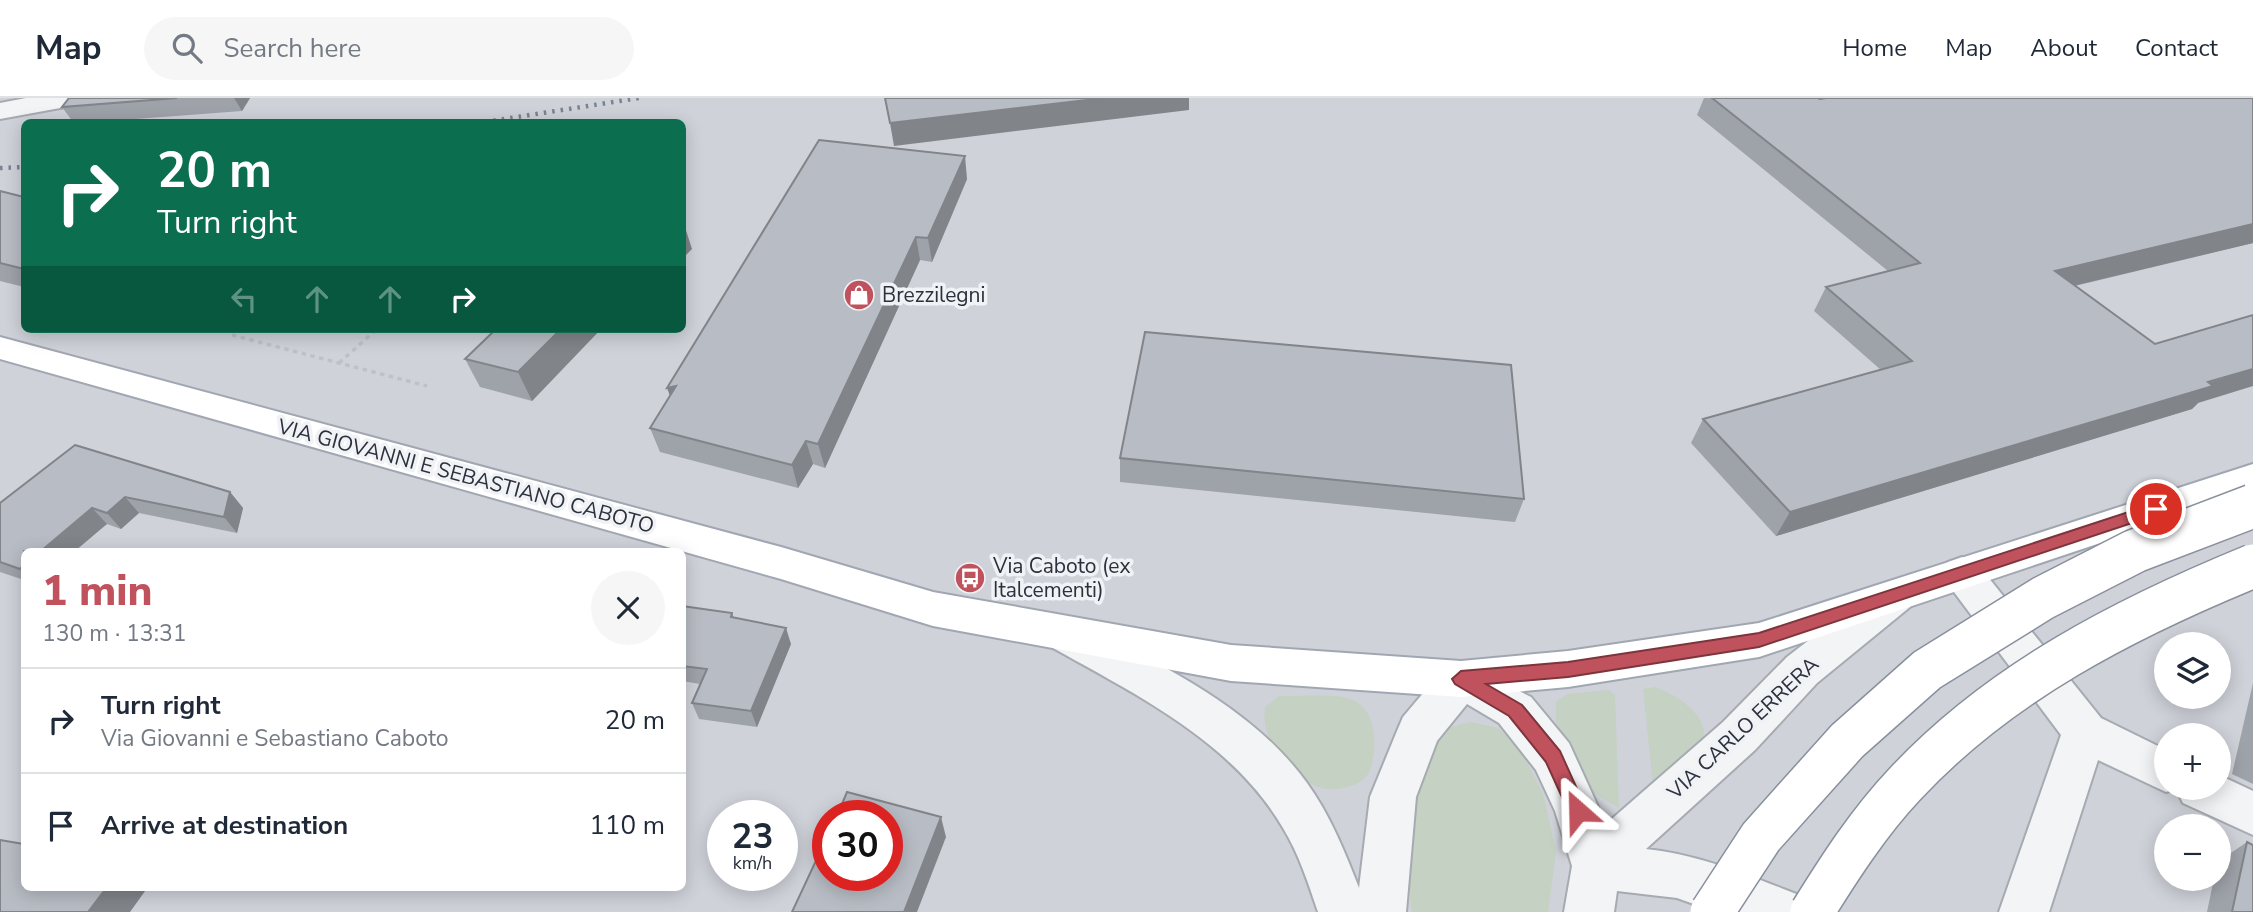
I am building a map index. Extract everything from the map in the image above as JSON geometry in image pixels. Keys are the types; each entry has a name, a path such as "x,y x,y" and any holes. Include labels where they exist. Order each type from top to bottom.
{"main road":[{"name":"VIA GIOVANNI E SEBASTIANO CABOTO","path":"0,348 781,563 933,609 1068,636 1231,663 1461,679 1568,669 1759,640 2253,478"},
{"path":"1712,912 1761,837 1847,741 1927,670 2042,598 2135,551 2253,506"},
{"path":"1812,912 1830,882 1906,783 1983,712 2095,639 2181,593 2253,566"}],"street":[{"path":"0,111 72,98"},
{"path":"1962,573 2085,732 2154,766"},
{"name":"VIA CARLO ERRERA","path":"1596,866 1637,825 1739,736 1802,670 1895,596"},
{"path":"1068,636 1153,683 1224,731 1279,783 1323,855 1343,912"},
{"path":"1381,912 1393,797 1419,731 1461,679 1516,710 1553,757 1578,811 1596,866 1589,912"},
{"path":"2024,912 2085,732"},
{"path":"2224,800 2253,814"},
{"path":"1596,866 1677,875 1781,912"}],"path":[{"path":"338,363 372,333"},
{"path":"232,335 427,387"}],"shaded area":[{"path":"0,98 2253,98 2253,912 0,912"}],"green space":[{"path":"1655,687 1673,695 1691,709 1703,726 1704,736 1701,746 1692,758 1654,794 1643,689"},
{"path":"1608,690 1615,695 1619,808 1594,793 1556,722 1556,702 1568,694"},
{"path":"1279,696 1334,696 1359,703 1366,710 1373,729 1373,761 1367,776 1348,787 1325,789 1298,774 1277,751 1265,724 1265,707"},
{"path":"1470,722 1499,728 1522,753 1543,793 1556,851 1548,912 1412,912 1407,841 1413,793 1420,771 1445,731"}],"building":[{"path":"69,98 177,98 62,107"},
{"path":"885,98 1104,98 890,123"},
{"path":"1712,98 2253,98 2253,224 2055,271 2155,344 2253,315 2253,369 2208,382 2213,386 1790,512 1703,419 1912,361 1826,287 1920,263"},
{"path":"819,140 965,156 928,238 916,237 818,444 806,441 792,465 650,428 676,386 667,388"},
{"path":"0,191 21,196 21,268 0,263"},
{"path":"1145,332 1511,365 1524,499 1120,458"},
{"path":"492,333 557,333 518,372 465,359"},
{"path":"75,445 230,492 224,517 125,497 107,513 92,508 45,548 21,548 20,569 0,562 0,503"},
{"path":"686,607 732,613 731,617 786,628 751,711 692,703 707,669 686,666"},
{"path":"847,792 877,800 844,800"},
{"path":"903,807 941,817 904,912 792,912 812,869 812,891 903,891"},
{"path":"0,840 21,844 21,891 104,891 88,912 0,912"},
{"path":"2247,842 2253,845 2253,912 2232,912"}],"railway":[{"path":"504,119 639,98"},
{"path":"0,168 21,167"}],"place":[{"name":"Brezzilegni","path":"859,295"},
{"name":"Via Caboto (ex Italcementi)","path":"970,578"}],"route":[{"path":"1578,811 1553,757 1516,710 1461,679 1568,669 1759,640 2156,509"}]}
